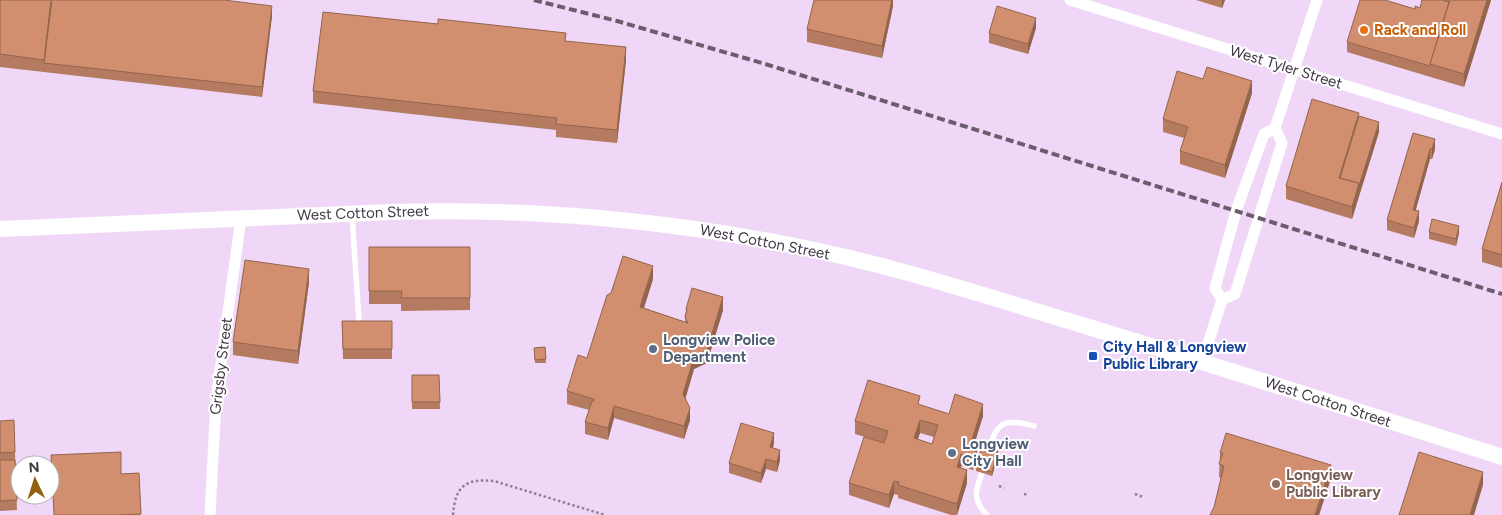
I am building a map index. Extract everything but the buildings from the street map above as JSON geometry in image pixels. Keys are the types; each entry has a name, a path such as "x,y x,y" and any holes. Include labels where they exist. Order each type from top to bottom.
{"main road":[{"name":"West Cotton Street","path":"0,229 352,213 445,211 551,214 671,226 744,237 833,254 926,278 1202,362 1502,457"}],"street":[{"name":"West Tyler Street","path":"1070,0 1502,134"},
{"path":"1222,300 1215,288 1236,211 1264,134 1275,128 1317,0"},
{"path":"1202,362 1222,300 1235,294 1260,218 1282,143 1275,128"},
{"name":"Grigsby Street","path":"210,515 216,400 241,218"}],"lane":[{"path":"352,213 359,320"},
{"path":"987,515 977,504 976,494 996,432 1000,426 1010,423 1023,422 1034,426"}],"path":[{"path":"453,515 459,490 473,482 485,480 494,481 605,515"},
{"path":"999,486 1004,488"},
{"path":"1024,494 1028,495"},
{"path":"1135,494 1144,497"}],"railway":[{"path":"534,0 617,21 762,63 1502,294"}],"place":[{"name":"Rack and Roll","path":"1364,30"},
{"name":"Longview Police Department","path":"653,349"},
{"name":"City Hall & Longview Public Library","path":"1093,356"},
{"name":"Longview City Hall","path":"952,453"},
{"name":"Longview Public Library","path":"1276,484"}]}
